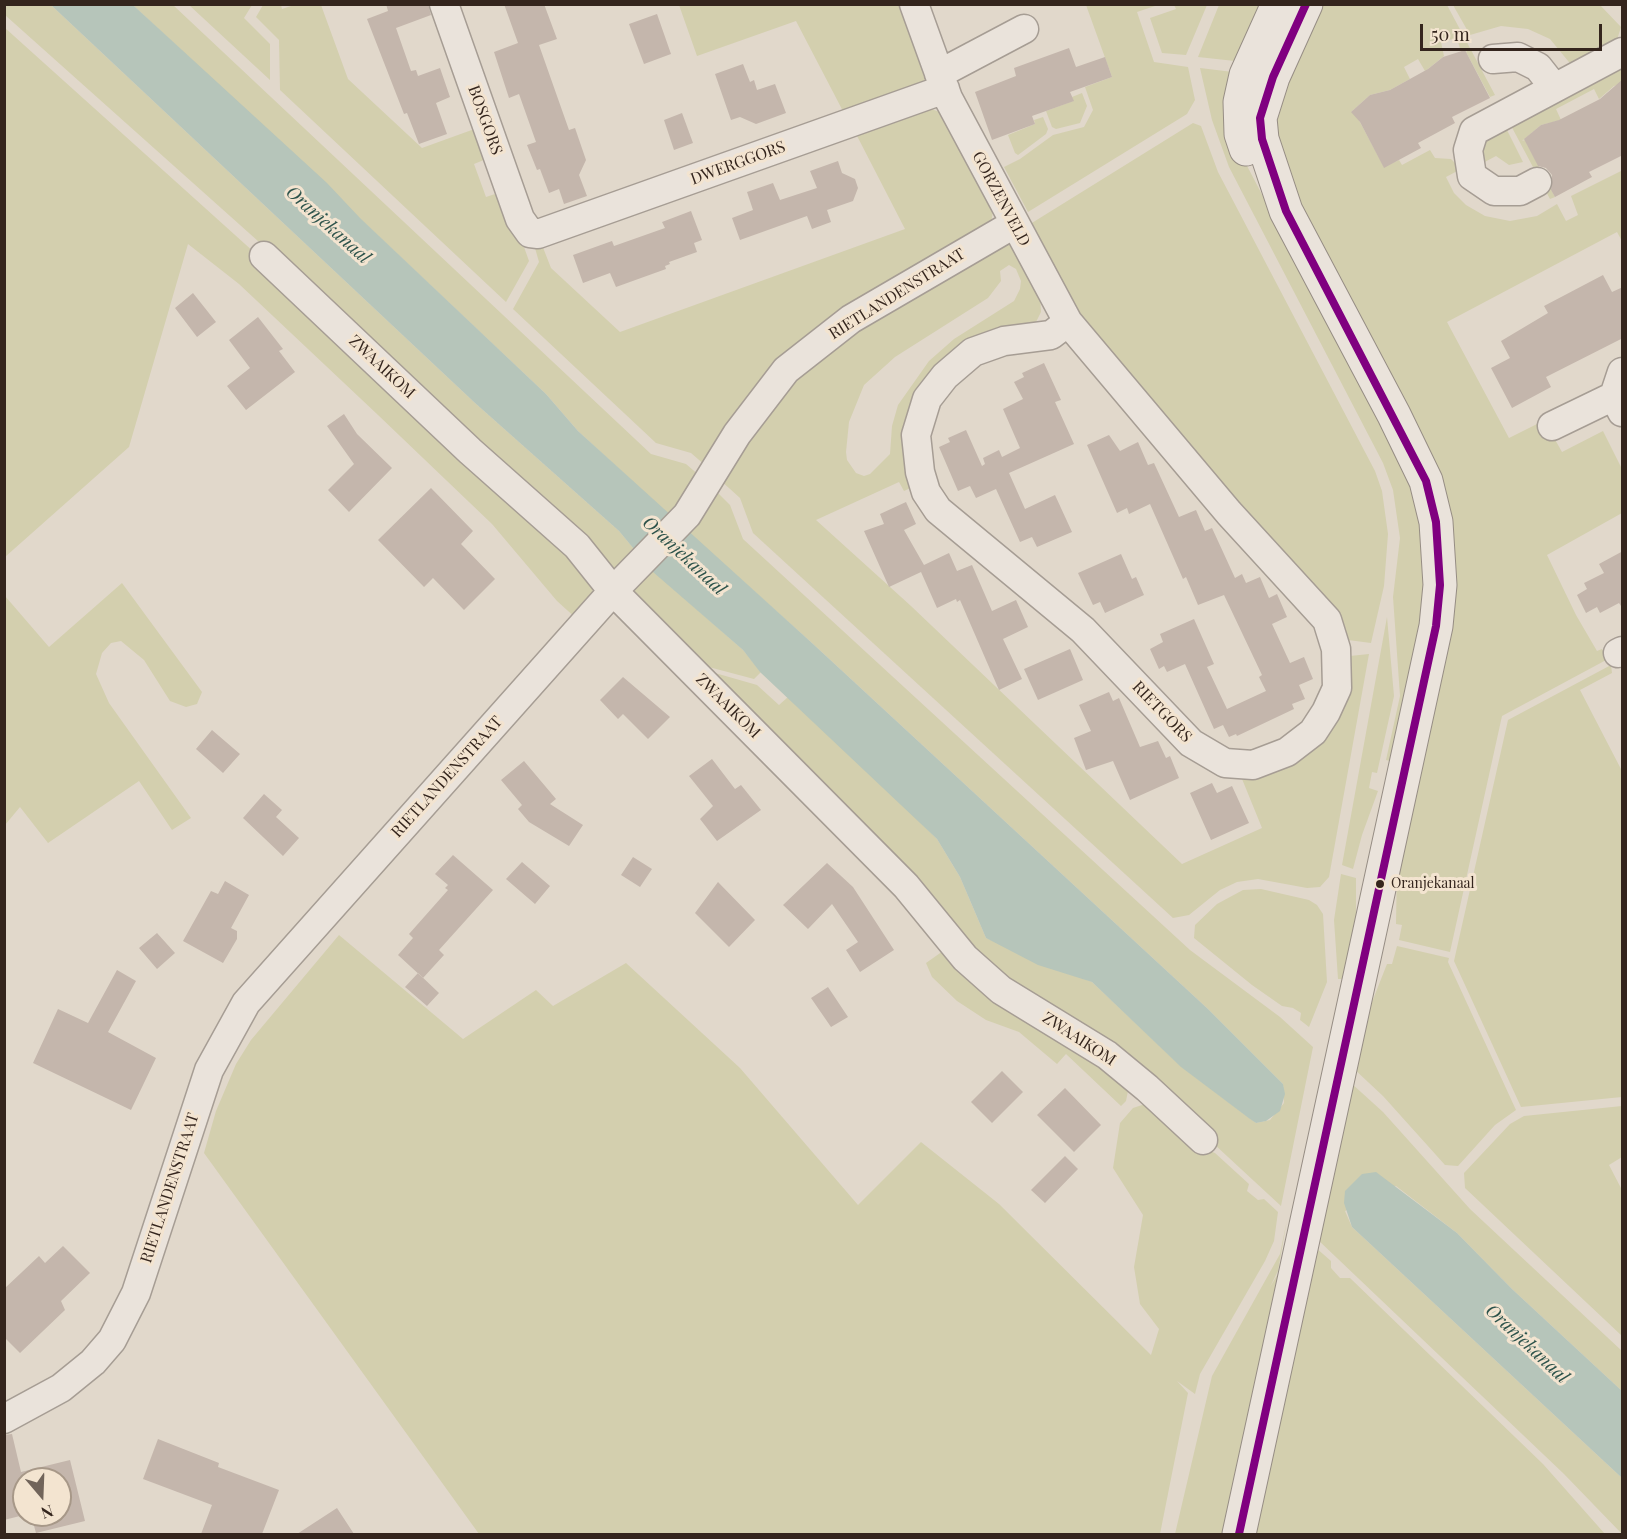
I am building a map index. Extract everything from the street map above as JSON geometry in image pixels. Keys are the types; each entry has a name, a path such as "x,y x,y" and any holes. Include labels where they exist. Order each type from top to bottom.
{"street":[{"name":"BOSGORS","path":"444,4 520,219 530,233"},
{"name":"GORZENVELD","path":"914,4 942,82 1014,224 1068,322"},
{"path":"1278,4 1246,75 1240,102 1240,118 1241,134 1257,174 1286,211"},
{"path":"1239,1534 1436,626 1440,585 1436,522 1426,481 1394,415 1286,211 1262,140 1260,118 1273,77 1306,4"},
{"path":"942,82 1024,29"},
{"path":"1537,182 1520,191 1494,191 1472,176 1468,150 1474,131 1554,86 1623,52"},
{"path":"1493,59 1518,57 1538,67 1554,86"},
{"name":"DWERGGORS","path":"530,233 538,234 942,82"},
{"name":"RIETLANDENSTRAAT","path":"4,1419 61,1388 93,1362 112,1340 136,1293 209,1070 246,1003 613,591 687,515 736,434 786,370 851,319 1014,224"},
{"name":"ZWAAIKOM","path":"264,256 470,451 577,546 613,591 906,886 964,958 1001,990 1107,1055 1147,1088 1203,1140"},
{"name":"RIETGORS","path":"1068,322 1229,513 1327,620 1336,649 1337,688 1326,712 1313,732 1287,752 1253,765 1225,763 1191,743 1083,630 938,510 926,492 920,472 916,435 927,399 945,376 973,352 1004,341 1051,334 1068,322"},
{"path":"1552,426 1620,393"}],"shaded area":[{"path":"5,5 51,5 475,403 619,531 640,556 616,572 268,250 5,15"},
{"path":"133,5 173,5 651,454 686,464 700,476 673,519 578,431 546,394"},
{"path":"189,5 252,5 244,18 270,44 270,80"},
{"path":"263,5 281,5 282,9 294,5 321,5 348,79 422,148 480,127 491,157 474,164 486,197 504,191 529,261 506,302 280,90 279,40 256,17"},
{"path":"679,5 902,5 925,79 923,84 845,115 796,21 697,56"},
{"path":"1086,5 1158,5 1137,12 1154,62 1188,67 1195,100 1187,114 1028,212 1004,167 1020,159 1053,135 1084,127 1093,110 1085,87 1112,77"},
{"path":"1174,5 1207,5 1186,55 1162,53 1150,18 1176,9"},
{"path":"1219,5 1269,5 1244,62 1198,57"},
{"path":"1315,5 1447,5 1495,95 1490,97 1466,52 1468,50 1461,52 1457,38 1441,42 1444,56 1428,69 1425,71 1418,59 1404,67 1410,79 1390,90 1370,95 1351,112 1354,111 1384,167 1399,160 1402,165 1430,150 1435,158 1451,159 1461,169 1446,177 1454,193 1466,205 1485,216 1510,221 1537,216 1557,204 1566,221 1578,215 1571,196 1621,171 1622,173 1622,241 1617,232 1447,322 1509,438 1539,423 1553,436 1562,452 1603,431 1622,469 1622,513 1547,555 1576,615 1597,651 1602,649 1608,659 1502,716 1450,952 1399,940 1402,925 1396,924 1397,865 1454,587 1281,170 1271,123"},
{"path":"1453,5 1600,5 1621,27 1616,43 1573,67 1550,39 1528,29 1501,26 1470,35"},
{"path":"4,27 285,280 486,472 592,581 593,598 578,620 557,601 492,524 239,284 188,244 129,447 5,557"},
{"path":"1622,60 1622,84 1614,86 1599,99 1594,89 1556,109 1561,120 1541,125 1522,141 1525,140 1555,197 1550,199 1508,120"},
{"path":"1200,68 1241,73 1245,162 1406,470 1423,528 1426,605 1393,762 1386,760 1400,696 1393,597 1400,538 1393,490 1383,463 1229,167 1212,120"},
{"path":"1082,93 1087,106 1080,123 1056,129 1052,127 1046,111 1073,101 1072,97"},
{"path":"925,107 940,112 993,211 991,224 883,290 706,466 691,453 656,443 513,309 539,262 535,248 542,245 551,268 620,332 905,229 855,132"},
{"path":"1043,117 1048,129 1046,134 1018,155 1015,153 1008,135 1035,124 1034,120"},
{"path":"1503,122 1523,162 1509,165 1496,156 1481,164 1475,151"},
{"path":"1193,123 1201,126 1218,172 1375,471 1382,491 1388,534 1384,586 1371,643 1348,640 1158,415 1067,298 1027,226"},
{"path":"1008,243 1014,245 1040,293 1041,312 1036,322 942,367 915,486 904,491 899,482 816,520 911,606 1182,864 1262,828 1240,774 1267,772 1350,656 1369,654 1329,877 1320,887 1307,888 1258,879 1237,882 1220,890 1189,915 1173,918 753,533 740,498 719,479 752,424 823,351","holes":["1009,265 1016,269 1021,281 1014,301 954,339 929,361 898,405 892,426 890,454 870,474 864,476 856,473 847,460 846,452 849,422 864,385 895,357 988,298 1001,281 1000,271"]},
{"path":"714,489 730,505 743,539 1190,950 1280,1017 1313,1047 1281,1206 1201,1132 1002,986 701,669 757,685 779,705 788,697 899,801 937,839 960,877 986,938 1092,982 1181,1066 1256,1123 1270,1120 1284,1103 1283,1084 1208,1009 812,643 685,530"},
{"path":"648,566 743,650 761,672 754,679 705,666 635,599 633,588"},
{"path":"122,583 202,692 197,704 186,707 170,701 144,660 121,641 111,643 102,653 96,674 109,703 191,818 172,830 139,781 48,843 20,807 5,825 5,596 49,647"},
{"path":"1387,617 1394,696 1377,773 1372,772 1369,788 1378,791 1362,835 1353,869 1342,865"},
{"path":"1611,665 1612,673 1580,690 1622,771 1622,1097 1521,1107 1454,961 1508,720"},
{"path":"1341,874 1356,878 1356,929 1331,1048 1328,1045 1342,979 1338,979 1334,920"},
{"path":"1261,889 1309,900 1317,905 1323,914 1327,982 1309,1027 1300,1020 1301,1013 1293,1008 1282,1006 1252,985 1194,938 1195,925 1217,904 1243,890"},
{"path":"339,935 463,1039 536,990 553,1006 626,963 740,1068 858,1205 921,1142 999,1204 1151,1355 1159,1329 1140,1304 1134,1267 1143,1215 1113,1168 1120,1123 1133,1108 1148,1103 1204,1149 1215,1153 1249,1184 1247,1191 1258,1200 1264,1199 1278,1212 1274,1241 1265,1261 1200,1374 1195,1394 1177,1381 1188,1393 1160,1534 479,1534 204,1153 216,1111 236,1064 251,1040"},
{"path":"1397,946 1449,958 1448,962 1516,1110 1495,1125 1458,1166 1445,1165 1383,1096 1353,1068 1361,1030 1387,964 1392,964"},
{"path":"943,951 1129,1086 1126,1101 1121,1106 1066,1054 1057,1064 1019,1032 986,1020 957,1001 932,977 926,963"},
{"path":"1351,1083 1383,1112 1470,1209 1622,1351 1622,1391 1512,1289 1457,1233 1396,1186 1345,1211 1352,1227 1622,1478 1622,1534 1564,1474 1317,1239"},
{"path":"1622,1106 1622,1157 1609,1165 1622,1190 1622,1336 1465,1188 1464,1173 1510,1124 1524,1116"},
{"path":"1287,1220 1278,1271 1270,1287 1279,1272 1226,1534 1175,1534 1212,1376 1280,1254"},
{"path":"1315,1247 1331,1261 1331,1268 1340,1278 1350,1278 1543,1464 1605,1534 1254,1534"}],"water":[{"path":"51,5 133,5 327,183 360,218 546,394 578,431 812,643 1208,1009 1283,1084 1285,1094 1280,1111 1266,1121 1256,1123 1181,1067 1092,982 1038,965 986,938 960,877 937,839 760,672 743,650 653,572 619,531 475,403"},
{"path":"1376,1172 1457,1233 1512,1289 1622,1391 1622,1478 1352,1227 1344,1203 1345,1191 1362,1174"}],"building":[{"path":"386,4 428,4 431,15 396,28 411,71 416,70 418,76 440,68 450,97 436,103 447,134 419,144 407,113 404,114 367,19 388,11"},
{"path":"504,4 544,4 557,39 539,45 569,130 575,128 586,160 579,175 587,196 564,204 559,189 549,193 540,169 537,170 527,145 536,142 519,94 509,98 494,52 518,43"},
{"path":"657,14 671,54 644,64 629,24"},
{"path":"1069,48 1076,67 1105,57 1112,77 1070,92 1074,101 1032,116 1035,124 992,140 975,92 1016,76 1014,68"},
{"path":"1465,50 1490,98 1452,117 1455,123 1418,143 1421,148 1384,168 1360,122 1351,112 1370,95 1390,90 1428,69 1443,57"},
{"path":"743,64 750,82 754,80 757,90 775,84 786,113 756,124 740,117 731,120 715,74"},
{"path":"1623,79 1623,155 1589,172 1592,177 1555,197 1551,190 1552,175 1546,168 1538,166 1524,139 1541,125 1559,120 1600,99"},
{"path":"682,113 693,143 674,150 664,120"},
{"path":"838,161 842,173 855,179 858,188 853,201 827,210 831,222 812,229 807,216 740,240 732,218 753,210 747,192 773,183 780,200 817,188 810,171"},
{"path":"691,211 702,240 694,243 697,252 669,262 670,264 665,266 666,269 616,287 610,273 583,283 573,255 612,241 614,246 665,228 662,222"},
{"path":"1603,275 1612,292 1623,287 1623,338 1546,377 1551,387 1512,408 1491,368 1510,358 1501,341 1548,313 1544,306"},
{"path":"193,293 216,322 197,337 175,308"},
{"path":"258,317 283,349 279,351 295,372 246,410 227,386 250,368 229,340"},
{"path":"1044,363 1061,400 1055,402 1074,444 1009,473 1025,509 1055,495 1072,532 1037,547 1032,537 1020,542 996,489 976,498 970,486 958,491 939,447 950,442 948,438 966,430 982,466 985,464 983,458 999,450 1002,457 1020,448 1003,409 1023,399 1014,382 1024,377 1022,373"},
{"path":"344,414 357,434 392,468 349,512 328,490 354,464 327,426"},
{"path":"1109,435 1120,451 1138,442 1148,465 1154,463 1179,517 1196,510 1205,531 1212,528 1235,578 1242,574 1246,583 1260,577 1269,598 1277,594 1287,617 1272,624 1290,663 1304,657 1313,679 1299,685 1305,699 1292,704 1294,709 1237,736 1236,734 1229,737 1223,725 1214,729 1185,664 1167,672 1164,666 1159,669 1150,649 1163,642 1160,634 1194,619 1214,664 1207,667 1227,709 1266,691 1259,677 1262,675 1224,595 1198,605 1186,577 1183,579 1150,504 1129,514 1127,508 1117,513 1087,445"},
{"path":"431,488 473,531 461,544 495,579 464,610 433,578 424,587 378,540"},
{"path":"906,502 916,524 904,530 924,565 949,553 957,571 972,565 992,611 1016,600 1028,627 1003,639 1022,679 999,690 960,600 957,602 956,599 937,608 921,572 889,587 864,531 884,524 880,514"},
{"path":"1623,551 1623,609 1619,603 1600,613 1597,607 1586,613 1577,595 1587,589 1584,583 1604,573 1599,564"},
{"path":"1121,554 1132,579 1136,577 1144,595 1105,613 1100,602 1093,605 1078,573"},
{"path":"1070,649 1083,680 1038,700 1024,669"},
{"path":"623,677 670,717 648,739 623,714 618,719 600,700"},
{"path":"1109,692 1113,701 1119,698 1140,747 1158,741 1166,758 1170,756 1179,778 1130,800 1113,761 1086,770 1074,738 1091,731 1079,705"},
{"path":"212,730 240,754 223,773 196,749"},
{"path":"712,759 735,789 741,785 761,810 717,841 700,819 713,806 689,776"},
{"path":"524,761 556,799 550,804 583,825 569,846 529,822 518,809 522,805 501,780"},
{"path":"1212,783 1217,793 1232,786 1249,823 1211,840 1190,793"},
{"path":"264,794 282,810 276,817 299,838 283,856 243,818"},
{"path":"453,855 493,890 439,950 444,955 423,978 398,955 413,938 409,934 448,890 445,888 448,885 435,874"},
{"path":"633,857 652,869 640,887 621,875"},
{"path":"522,862 550,886 535,904 506,879"},
{"path":"827,863 853,887 894,950 860,972 846,950 858,942 832,904 808,929 783,905"},
{"path":"225,881 249,895 231,928 237,931 237,939 223,963 183,941 211,891 218,894"},
{"path":"718,882 755,920 729,947 695,913"},
{"path":"157,933 175,953 157,969 139,948"},
{"path":"117,970 136,981 108,1032 156,1058 131,1110 33,1063 58,1009 88,1023"},
{"path":"418,973 439,993 427,1006 405,987"},
{"path":"828,987 848,1017 831,1027 811,998"},
{"path":"1002,1071 1023,1092 992,1123 971,1102"},
{"path":"1065,1088 1101,1125 1074,1152 1037,1115"},
{"path":"1065,1156 1078,1169 1045,1203 1031,1190"},
{"path":"63,1246 90,1273 61,1301 65,1310 20,1353 4,1337 4,1289 39,1256 45,1263"},
{"path":"12,1434 20,1467 12,1467 12,1518 4,1520 4,1435"},
{"path":"158,1439 219,1463 218,1467 279,1490 262,1534 201,1534 212,1505 143,1479"},
{"path":"70,1460 72,1467 41,1467"},
{"path":"72,1468 85,1521 72,1524"},
{"path":"337,1508 354,1534 297,1534"},
{"path":"34,1527 60,1527 36,1533"}],"transit line":[{"path":"1239,1534 1436,626 1440,585 1436,522 1426,481 1286,211 1262,139 1260,118 1273,77 1306,4"}],"place":[{"name":"Oranjekanaal","path":"1380,884"}]}
